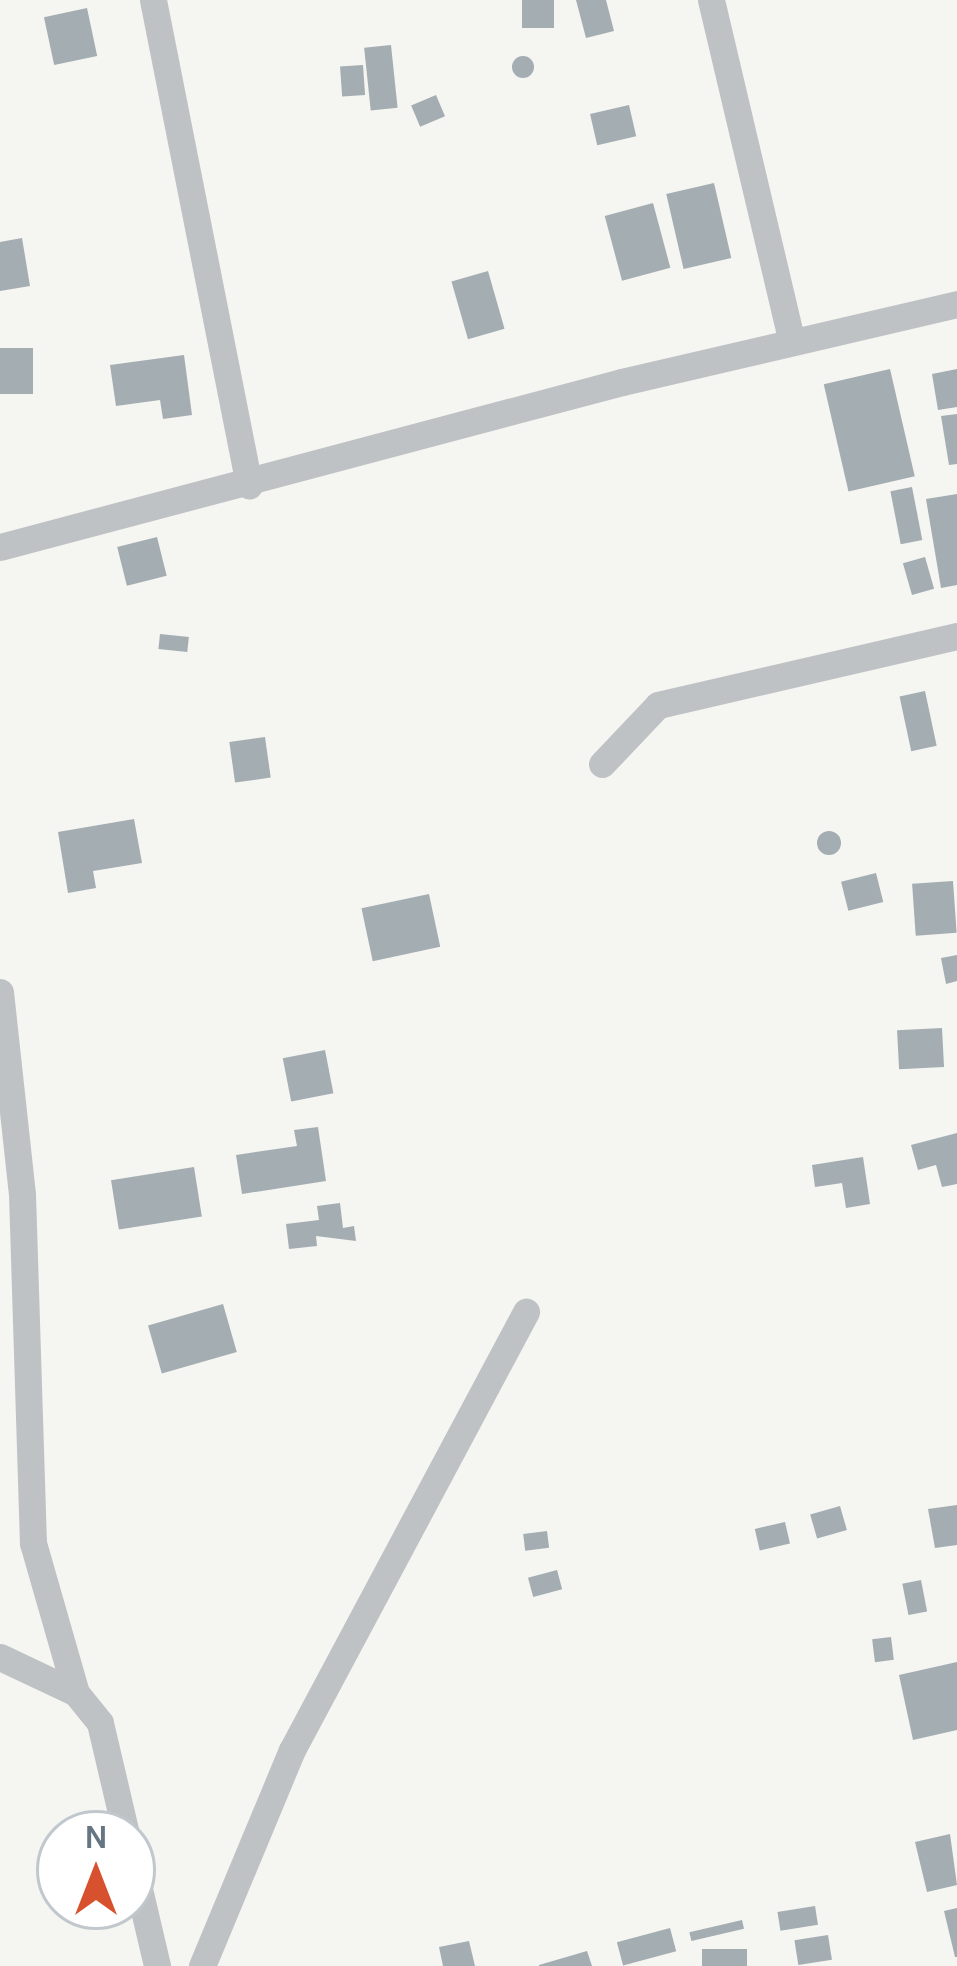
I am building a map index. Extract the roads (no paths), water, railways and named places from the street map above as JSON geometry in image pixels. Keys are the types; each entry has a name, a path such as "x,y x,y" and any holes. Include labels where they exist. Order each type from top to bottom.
{"street":[{"path":"153,0 249,486"},
{"path":"711,0 792,342"},
{"path":"0,547 792,342 957,304"},
{"path":"602,764 658,705 957,636"},
{"path":"0,992 22,1194 33,1544 76,1693 100,1723 120,1810"},
{"path":"202,1966 292,1750 526,1311"},
{"path":"0,1657 76,1693"},
{"path":"149,1930 157,1966"}]}
